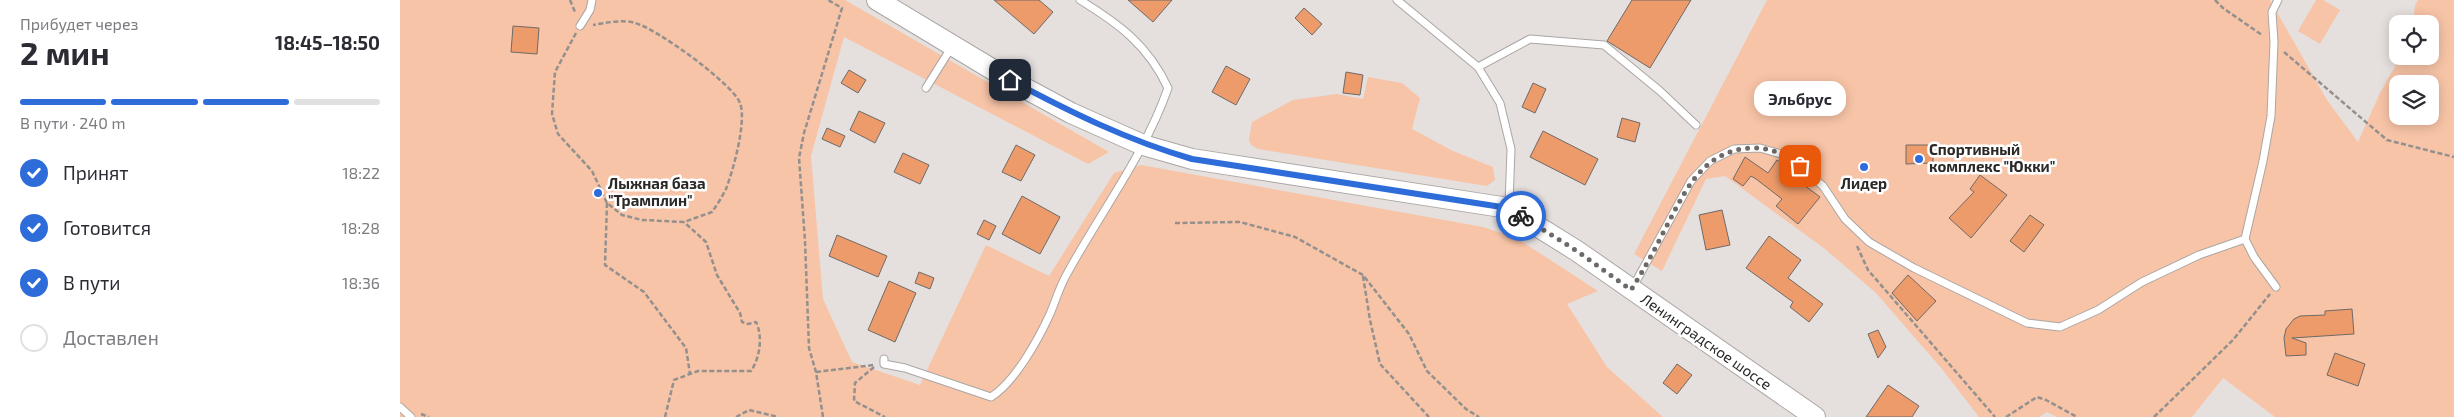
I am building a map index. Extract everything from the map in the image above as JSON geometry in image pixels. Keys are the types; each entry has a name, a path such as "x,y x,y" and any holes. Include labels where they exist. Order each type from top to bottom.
{"main road":[{"name":"Ленинградское шоссе","path":"877,0 1071,113 1143,144 1192,159 1508,208 1577,251 1815,417"}],"lane":[{"path":"580,26 590,10 592,0"},
{"path":"884,360 884,364 905,368 991,397 1002,390 1020,367 1049,316 1067,273 1143,144 1161,109 1168,88 1159,67 1135,38 1080,0"},
{"path":"1397,0 1478,67 1500,103 1511,149 1508,208"},
{"path":"2276,287 2254,257 2245,239 2264,161 2271,116 2274,42 2272,12 2278,0"},
{"path":"1478,67 1530,39 1604,46 1660,91 1696,125"},
{"path":"926,88 953,46"},
{"path":"1631,290 1691,181 1710,161 1734,149 1760,148 1788,156 1822,186 1844,219 1869,242 1914,268 2028,323 2060,327 2098,310 2142,282 2199,255 2245,239"},
{"path":"400,407 411,417"}],"path":[{"path":"570,0 580,26 555,72 552,114 558,134 592,171 607,203 605,266 644,292 686,348 690,374"},
{"path":"823,417 816,372 809,348 805,241 799,158 804,133 842,8 828,0"},
{"path":"2215,0 2223,8 2274,42 2387,140 2454,157"},
{"path":"580,26 635,23 668,41 701,64 731,90 740,104 741,131 725,190 712,212 684,222 642,220 622,214 607,203"},
{"path":"665,417 674,380 698,371 751,372 757,363 760,331 756,322 748,324 742,322 740,313 717,274 706,242 684,222"},
{"path":"1175,223 1240,222 1295,237 1363,275 1409,334 1428,371 1466,409 1480,417"},
{"path":"1868,270 1995,417"},
{"path":"1363,275 1370,320 1380,364 1429,417"},
{"path":"2154,417 2233,340 2276,287"},
{"path":"816,372 877,365 856,383 854,401 885,417"},
{"path":"2006,417 2036,397 2046,400 2077,417"},
{"path":"736,417 749,410 778,417"}],"shaded area":[{"path":"400,0 845,0 1109,152 1088,164 844,37 811,156 823,299 852,362 920,385 986,245 1049,276 1114,173 1141,165 1483,227 1518,239 1598,291 1567,304 1607,367 1663,417 400,417"},
{"path":"1767,0 2270,0 2327,100 2358,142 2389,77 2389,125 2439,125 2439,75 2390,75 2396,65 2439,65 2439,15 2414,15 2415,5 2418,0 2454,0 2454,417 2275,417 2223,378 2192,417 2057,417 2047,412 2039,417 1979,417 1942,369 1876,293 1825,249 1725,176 1706,179 1662,271 1634,254"},
{"path":"2316,0 2323,0 2340,10 2320,44 2298,31"},
{"path":"1368,77 1402,83 1420,98 1412,129 1453,151 1493,167 1495,180 1487,186 1258,149 1251,145 1249,139 1252,122 1293,100 1337,94 1363,99"}],"building":[{"path":"994,0 1039,0 1053,12 1034,34"},
{"path":"1128,0 1172,0 1153,22"},
{"path":"1632,0 1691,0 1650,68 1607,41"},
{"path":"1304,8 1322,24 1312,35 1295,18"},
{"path":"513,26 539,28 537,54 511,52"},
{"path":"1226,66 1250,79 1236,105 1212,92"},
{"path":"849,70 866,80 858,93 841,83"},
{"path":"1346,72 1363,75 1360,95 1343,93"},
{"path":"1533,83 1546,89 1535,113 1522,107"},
{"path":"859,111 885,123 875,143 850,130"},
{"path":"1622,118 1640,123 1635,142 1617,137"},
{"path":"827,128 845,136 840,147 822,139"},
{"path":"1543,131 1598,159 1585,185 1530,157"},
{"path":"1016,145 1035,155 1021,181 1002,172"},
{"name":"Спортивный комплекс \"Юкки\"","path":"1906,145 1933,145 1933,163 1906,164"},
{"path":"903,153 929,165 920,184 894,172"},
{"path":"1745,157 1768,173 1777,160 1798,176 1796,179 1820,197 1798,224 1776,206 1782,199 1756,179 1751,176 1743,186 1733,179"},
{"path":"1980,175 2007,195 1971,238 1949,218 1974,192 1970,189"},
{"path":"1022,196 1060,217 1040,254 1002,234"},
{"path":"1722,210 1730,245 1706,250 1699,215"},
{"path":"2030,215 2044,225 2024,252 2010,241"},
{"path":"984,220 996,226 989,240 977,234"},
{"path":"837,235 887,256 878,277 829,256"},
{"path":"1769,236 1801,260 1788,278 1823,304 1809,322 1790,307 1793,302 1746,268"},
{"path":"919,272 934,278 930,289 915,283"},
{"path":"1908,275 1936,301 1917,321 1892,293"},
{"path":"889,281 916,293 895,342 868,330"},
{"path":"2352,309 2354,334 2292,338 2306,343 2306,355 2286,356 2284,338 2286,329 2294,319 2300,316 2325,315 2325,311"},
{"path":"1878,330 1886,347 1878,358 1868,334"},
{"path":"2335,353 2365,364 2358,386 2327,375"},
{"path":"1677,364 1692,375 1677,394 1663,383"},
{"path":"1888,385 1919,406 1912,417 1866,417"}],"way so far":[{"path":"1521,216 1577,251 1631,290 1691,181 1710,161 1734,149 1760,148 1788,156 1800,166"}],"place":[{"name":"Спортивный комплекс \"Юкки\"","path":"1919,159"},
{"name":"Эльбрус","path":"1800,166"},
{"name":"Лидер","path":"1864,167"},
{"name":"Лыжная база \"Трамплин\"","path":"598,193"}],"route":[{"path":"1010,80 1071,113 1143,144 1192,159 1419,193 1470,204 1508,208 1521,216"}]}
